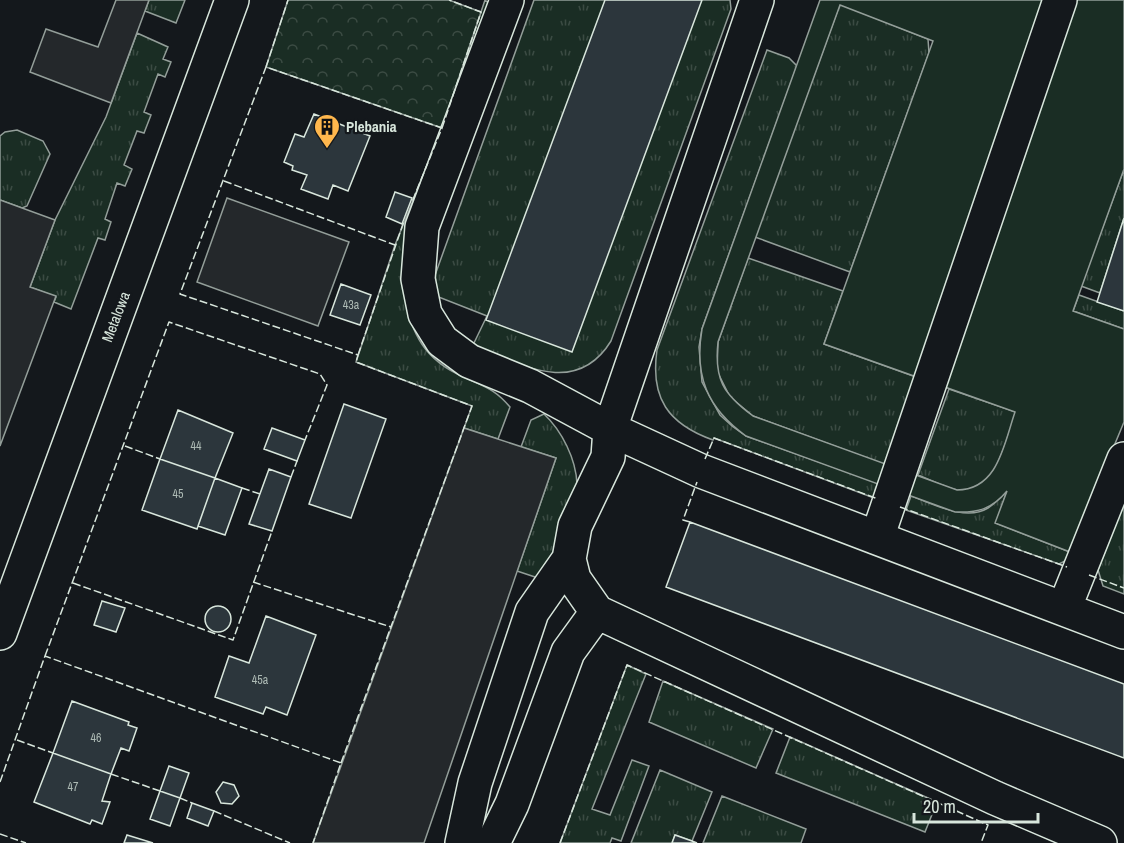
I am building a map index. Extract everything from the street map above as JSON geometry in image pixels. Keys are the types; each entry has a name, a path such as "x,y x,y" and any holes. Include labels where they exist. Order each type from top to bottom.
{"main road":[{"name":"Metalowa","path":"0,633 232,0"},
{"path":"507,0 422,227 418,279 425,314 442,341 469,361 530,386 610,429 701,471 1124,632"},
{"path":"757,0 610,429 608,457 575,526 569,559 574,579 597,612 995,798 1100,843"},
{"path":"877,538 1060,0"},
{"path":"1064,609 1124,459"},
{"path":"462,843 475,783 532,612 569,559"},
{"path":"493,843 512,804 568,652 597,612"}],"green space":[{"path":"149,0 185,0 176,23 145,11"},
{"path":"288,0 449,0 481,12 442,128 266,67"},
{"path":"485,0 493,7 405,294 416,334 430,354 439,363 494,392 510,407 498,439 464,428 472,406 356,362 395,245 442,128"},
{"path":"534,0 730,0 731,9 611,341 597,358 581,368 564,372 546,372 528,367 473,345 487,316 436,296 434,278"},
{"path":"820,0 1124,0 1124,169 1073,311 1124,329 1124,422 1070,552 995,523 1007,491 996,502 984,509 955,512 746,436 722,414 706,390 700,362 702,329","holes":["840,5 933,41 824,344 1015,412 1003,451 990,474 971,488 957,490 753,416 734,400 723,385 719,376 717,355 718,342"]},
{"path":"840,4 928,39 929,53 850,272 755,237"},
{"path":"137,33 168,47 163,59 171,62 165,77 158,74 144,112 151,115 144,133 137,131 124,165 132,169 125,186 117,183 105,219 111,222 105,240 98,238 71,309 54,302 56,297 30,287 55,220 106,117"},
{"path":"767,50 789,58 797,66 702,329 699,347 702,382 720,415 746,436 878,483 874,498 714,438 713,440 697,434 684,426 666,407 656,382 657,350"},
{"path":"17,130 43,141 50,154 27,206 22,208 0,200 0,136 5,132"},
{"path":"1124,169 1124,218 1100,293 1081,286"},
{"path":"748,258 843,291 824,344 916,377 886,465 753,416 730,397 717,371 718,342"},
{"path":"1079,295 1124,311 1124,329 1073,311"},
{"path":"949,389 1016,412 1003,450 990,476 981,485 970,490 952,489 918,475"},
{"path":"544,414 557,429 567,446 574,465 577,484 569,516 544,580 517,571 556,458 521,447 531,420"},
{"path":"1008,488 996,523 1070,552 1065,561 1059,564 906,510 911,496 949,510 979,512 993,504"},
{"path":"1124,502 1124,594 1103,586 1098,570"},
{"path":"627,665 646,674 592,809 610,815 632,760 649,766 621,841 612,838 610,843 560,843"},
{"path":"663,681 773,729 756,768 649,722"},
{"path":"790,737 937,802 925,832 776,773"},
{"path":"660,770 712,792 692,841 675,835 672,843 631,843"},
{"path":"722,796 806,829 801,843 703,843"}],"shaded area":[{"path":"116,0 149,0 111,103 30,72 46,29 98,47"},
{"path":"227,198 349,242 318,326 197,282"},
{"path":"0,200 55,220 30,287 56,296 0,446"},
{"path":"464,428 556,458 424,843 313,843"}],"building":[{"path":"605,0 702,0 572,352 486,320"},
{"name":"Plebania","path":"314,114 370,136 348,191 333,185 328,199 301,189 307,175 292,170 293,166 284,162 295,134 304,137"},
{"path":"395,192 412,198 402,224 386,217"},
{"path":"1124,218 1124,311 1097,302"},
{"path":"341,284 371,295 360,325 330,315"},
{"path":"344,404 386,419 351,518 309,504"},
{"path":"178,410 233,433 215,478 160,459"},
{"path":"272,428 305,440 297,461 264,449"},
{"path":"160,459 215,478 197,529 142,510"},
{"path":"269,469 291,477 272,531 249,524"},
{"path":"215,478 242,488 225,535 198,526"},
{"path":"690,522 1124,684 1124,758 666,587"},
{"path":"102,601 125,608 116,632 94,625"},
{"path":"218,606 227,610 231,619 227,628 218,632 209,628 205,619 209,610"},
{"path":"266,616 316,635 287,715 266,707 263,714 215,697 229,656 249,663"},
{"path":"72,701 129,722 128,725 137,728 129,751 121,748 111,774 53,753"},
{"path":"53,753 111,774 102,801 110,802 102,824 92,820 90,824 34,802"},
{"path":"169,766 189,773 180,798 160,791"},
{"path":"223,782 234,785 239,796 232,804 221,803 216,792"},
{"path":"160,791 180,798 170,826 150,819"},
{"path":"192,803 214,811 208,826 187,818"},
{"path":"127,835 153,843 124,843"},
{"path":"675,835 692,841 697,843 672,843"}],"fence":[{"path":"266,67 288,0"},
{"path":"442,128 481,12 449,0"},
{"path":"341,763 472,406 356,362 358,355 180,294 266,67 442,128 412,202"},
{"path":"224,181 395,245"},
{"path":"358,355 404,221"},
{"path":"45,656 169,322 320,374 327,385 305,440"},
{"path":"705,459 714,438 878,499"},
{"path":"125,446 160,459"},
{"path":"291,477 297,461"},
{"path":"690,522 683,520 697,482"},
{"path":"242,488 260,494"},
{"path":"900,507 1067,567"},
{"path":"73,583 233,640 272,531"},
{"path":"1089,575 1124,588"},
{"path":"253,582 391,627"},
{"path":"0,782 45,656 341,763 313,843"},
{"path":"560,843 627,665 988,825 981,843"},
{"path":"17,740 53,753"},
{"path":"111,774 160,791"},
{"path":"180,798 192,803"},
{"path":"214,811 290,843"},
{"path":"0,834 26,843"}],"place":[{"name":"Plebania","path":"327,150"}]}
